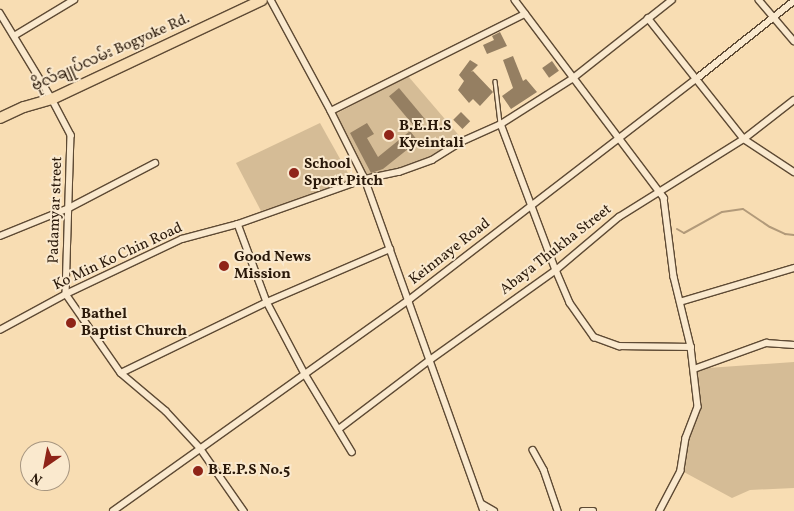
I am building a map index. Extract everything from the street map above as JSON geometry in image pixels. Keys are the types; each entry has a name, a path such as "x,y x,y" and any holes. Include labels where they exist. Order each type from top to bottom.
{"highway":[{"name":"ဗိုလ်ချုပ်လမ်း Bogyoke Rd.","path":"0,118 52,99 262,0"}],"street":[{"path":"14,36 74,0"},
{"path":"271,0 331,111 365,179 484,511"},
{"path":"515,0 572,79 620,137 660,190 667,212 674,277 691,347 698,396 697,412 686,438 682,471 660,511"},
{"name":"Ko Min Ko Chin Road","path":"0,330 66,294 182,239 238,224 365,179 399,172 432,160 463,141 501,124 572,79 672,0"},
{"path":"758,0 794,40"},
{"name":"Keinnaye Road","path":"113,511 408,300 532,203 695,80 794,0"},
{"name":"Padamyar street","path":"0,13 52,99 71,135 66,294"},
{"path":"331,111 525,14"},
{"path":"648,18 695,80 744,139 794,172"},
{"name":"Abaya Thukha Street","path":"339,429 430,360 556,270 620,216 744,139 794,100"},
{"path":"501,124 570,303 594,337 619,346 691,347"},
{"path":"0,236 69,208 155,163"},
{"path":"238,224 267,302 305,374 352,452"},
{"path":"121,373 267,302 390,249"},
{"path":"680,302 794,268"},
{"path":"66,294 121,373 166,411 200,448 244,511"},
{"path":"694,369 766,343 794,345"},
{"path":"533,450 544,470 558,511"},
{"path":"482,504 494,511"},
{"path":"583,511 593,511"}],"lane":[{"path":"495,81 498,119 501,124"}],"shaded area":[{"path":"408,76 462,139 432,160 369,181 334,115"},
{"name":"School Sport Pitch","path":"320,123 353,182 261,211 236,163"},
{"path":"794,362 794,488 750,490 732,498 682,471 686,438 697,412 694,369"}],"building":[{"path":"500,32 507,46 487,54 483,45 494,40 492,36"},
{"path":"513,56 523,81 526,79 537,92 511,109 502,96 513,88 503,60"},
{"path":"470,60 478,65 471,72 473,71 493,92 480,106 473,99 469,103 458,90 464,81 459,75"},
{"path":"552,61 559,71 549,78 542,68"},
{"path":"399,88 425,119 415,127 389,96"},
{"path":"461,112 470,121 462,129 453,120"},
{"path":"367,123 374,134 367,138 378,157 410,131 418,141 383,169 371,173 350,133"}],"waterway":[{"path":"677,229 684,233 722,212 743,209 770,227 785,234 794,235"}],"place":[{"name":"B.E.H.S Kyeintali","path":"389,135"},
{"name":"School Sport Pitch","path":"294,173"},
{"name":"Good News Mission","path":"224,266"},
{"name":"Bathel Baptist Church","path":"71,323"},
{"name":"B.E.P.S No.5","path":"198,471"}]}
